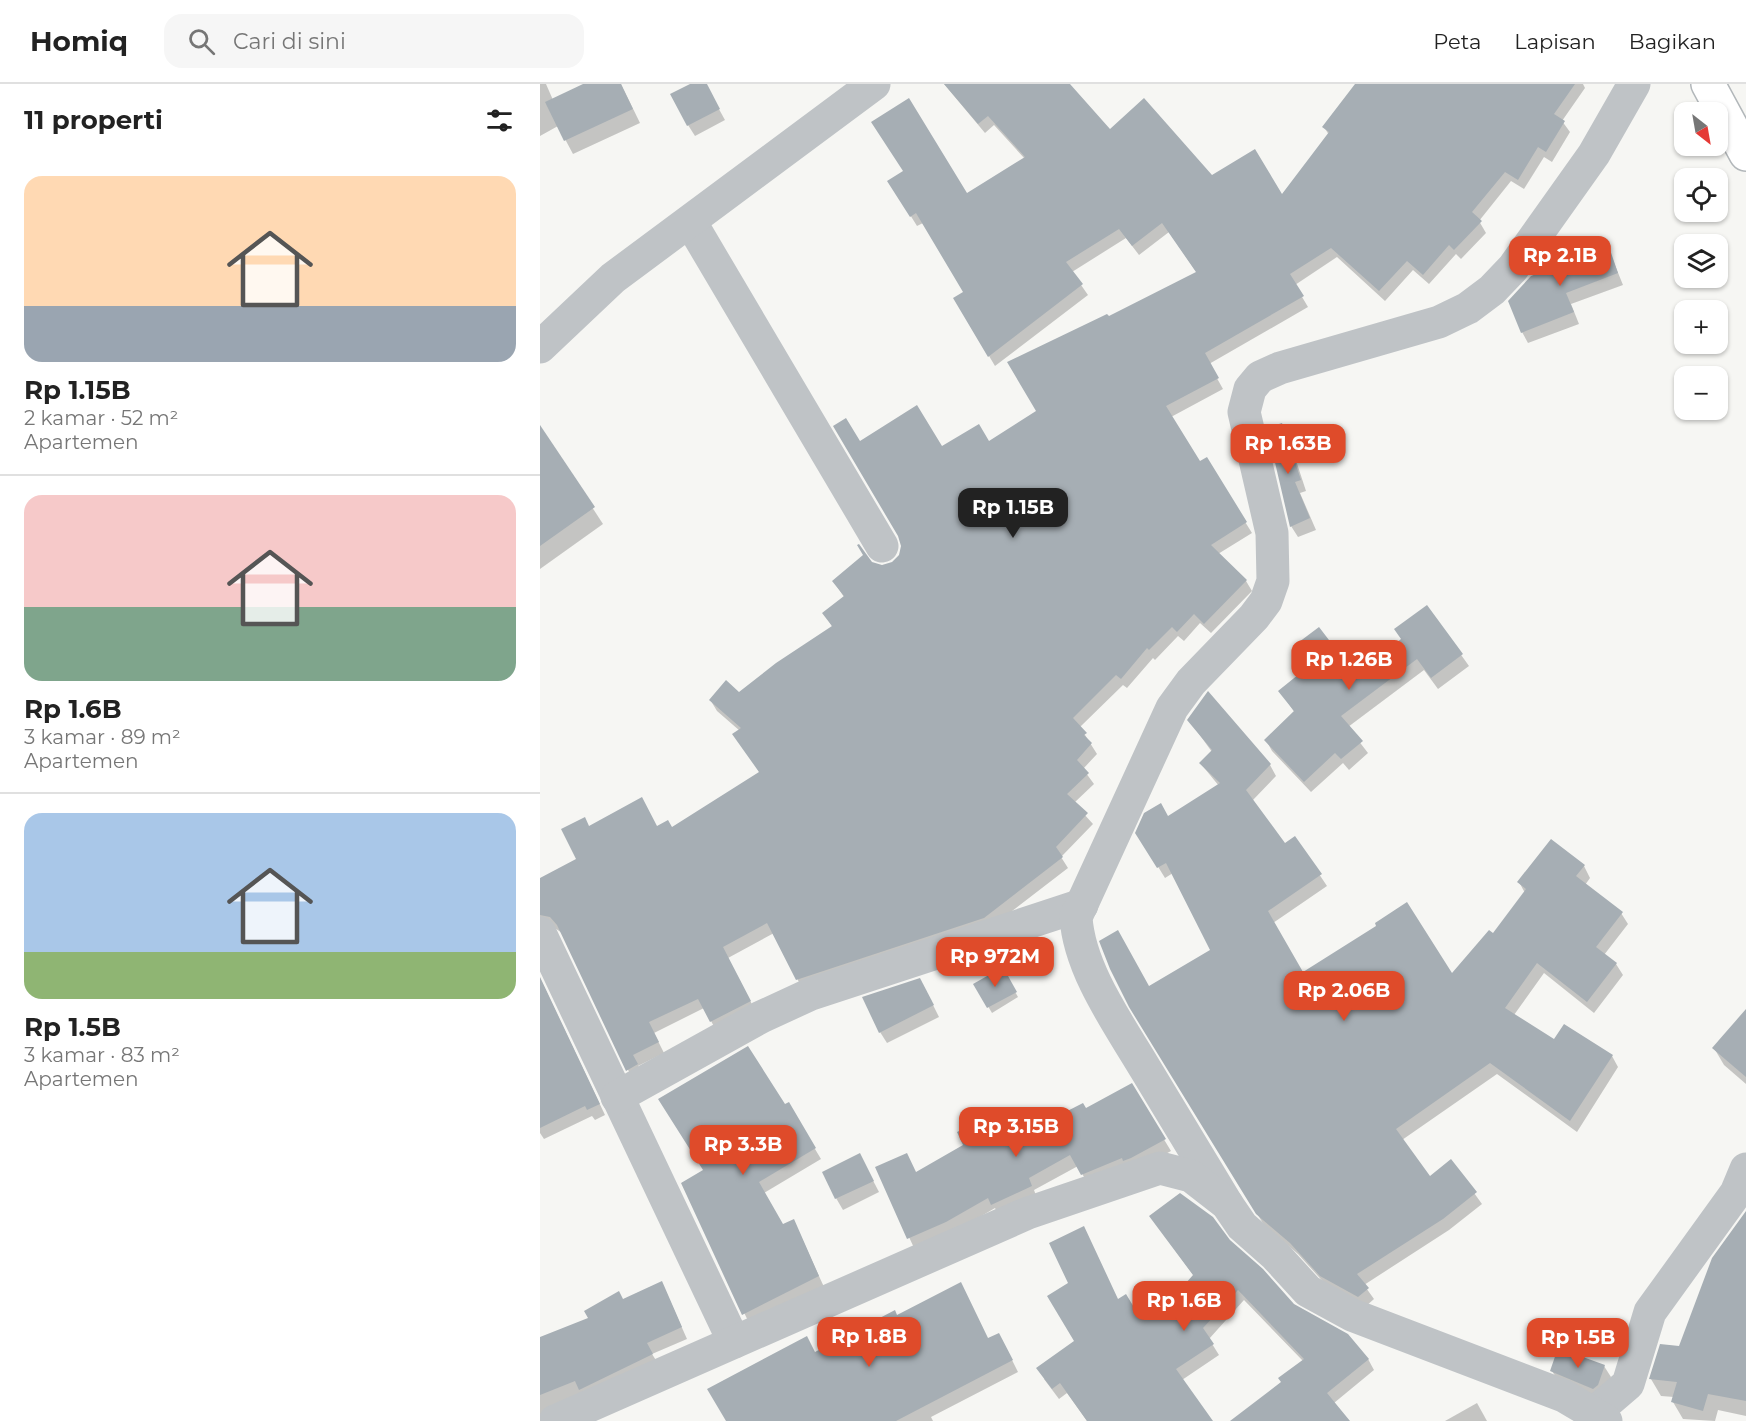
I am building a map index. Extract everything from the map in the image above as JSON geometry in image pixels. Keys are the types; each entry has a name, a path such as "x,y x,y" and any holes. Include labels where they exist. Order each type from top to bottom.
{"main road":[{"path":"1708,84 1746,154"}],"street":[{"path":"540,347 613,278 874,84"},
{"path":"1634,84 1594,154 1513,268 1492,291 1468,308 1439,322 1280,368 1260,377 1250,389 1244,412 1272,533 1273,581 1266,601 1254,617 1191,682 1172,708 1076,917 1077,934 1113,1016 1227,1204 1242,1226 1276,1256 1308,1291 1352,1315 1564,1396 1599,1417 1628,1384 1650,1312 1736,1193 1746,1169"},
{"path":"690,223 882,546"},
{"path":"617,1097 762,1017 811,994 1082,905"},
{"path":"540,933 734,1342"},
{"path":"555,1421 1028,1213 1160,1168 1191,1176 1227,1204"}],"building":[{"path":"583,84 621,84 633,109 564,141 545,102"},
{"path":"690,84 707,84 720,109 687,126 670,94"},
{"path":"944,84 1070,84 1110,129 1144,98 1212,175 1255,149 1282,194 1329,132 1322,127 1355,84 1575,84 1554,114 1565,121 1546,152 1538,147 1518,180 1505,172 1472,212 1482,221 1454,250 1449,245 1423,275 1407,261 1379,291 1331,248 1290,274 1304,296 1205,353 1219,378 1166,406 1200,461 1207,457 1247,522 1211,545 1247,580 1204,624 1194,614 1177,632 1172,627 1149,650 1147,648 1121,679 1116,675 1073,718 1087,733 1084,735 1092,743 1077,760 1089,773 1067,794 1088,813 1056,847 1063,857 984,918 796,980 767,923 723,947 751,1001 710,1022 698,999 649,1022 659,1042 633,1055 638,1064 626,1071 557,925 550,917 540,915 540,878 576,859 561,829 585,817 589,826 642,797 657,826 668,820 672,827 759,772 732,734 741,728 709,700 726,680 739,692 776,663 832,626 822,613 844,596 832,581 863,555 857,545 859,544 872,562 882,565 892,562 899,555 901,546 898,536 833,426 846,418 860,441 917,405 942,446 979,424 989,441 1036,411 1007,362 1107,314 1109,316 1196,272 1162,223 1132,246 1119,229 1066,262 1083,284 988,357 953,298 963,292 916,213 910,217 887,181 903,171 871,122 909,98 967,193 1025,157 988,116 978,124"},
{"path":"1607,241 1618,273 1566,293 1574,312 1521,333 1508,301 1531,276 1564,263 1562,258"},
{"path":"1282,423 1301,480 1295,482 1310,518 1290,527 1267,428"},
{"path":"540,425 595,507 540,546"},
{"path":"1427,605 1463,654 1431,678 1417,659 1341,716 1363,741 1341,759 1335,753 1304,782 1264,740 1294,711 1278,691 1314,662 1299,642 1319,627 1355,674 1401,639 1394,629"},
{"path":"1208,691 1271,764 1246,790 1285,843 1295,836 1322,874 1268,911 1303,972 1376,926 1375,923 1407,902 1452,973 1489,930 1493,933 1526,889 1517,882 1551,839 1585,865 1576,876 1623,912 1596,947 1617,963 1587,1002 1537,963 1505,1008 1554,1039 1564,1024 1613,1055 1570,1121 1490,1063 1396,1129 1430,1176 1451,1159 1477,1192 1443,1219 1357,1274 1369,1288 1358,1297 1320,1276 1290,1243 1256,1214 1129,1007 1099,941 1118,930 1149,986 1210,950 1166,863 1157,868 1135,833 1144,813 1161,803 1168,816 1220,783 1199,763 1212,750 1187,720"},
{"path":"1003,967 1017,992 987,1008 973,984"},
{"path":"540,977 600,1104 587,1110 585,1106 540,1128"},
{"path":"920,978 934,1005 879,1033 862,997"},
{"path":"1746,1009 1746,1077 1712,1048"},
{"path":"748,1046 785,1104 789,1102 816,1148 759,1182 783,1224 794,1219 819,1276 742,1315 681,1183 703,1170 658,1099"},
{"path":"1132,1083 1166,1139 1131,1158 1123,1161 1122,1158 1081,1175 1070,1155 1029,1178 1032,1186 991,1205 988,1198 946,1222 907,1239 875,1167 907,1153 916,1172 963,1145 957,1132 998,1113 1002,1123 1030,1107 1040,1125 1083,1103 1086,1108"},
{"path":"860,1153 874,1181 835,1199 822,1172"},
{"path":"1180,1193 1213,1217 1230,1240 1263,1269 1294,1304 1348,1334 1369,1359 1327,1393 1350,1421 1230,1421 1281,1382 1278,1378 1304,1359 1238,1290 1203,1328 1214,1344 1176,1369 1213,1421 1087,1421 1060,1383 1052,1389 1036,1368 1074,1341 1047,1296 1068,1283 1049,1243 1084,1226 1118,1299 1126,1294 1141,1319 1172,1299 1193,1275 1149,1216"},
{"path":"1746,1211 1746,1401 1708,1394 1703,1411 1671,1402 1677,1382 1649,1379 1660,1344 1679,1346 1712,1258"},
{"path":"662,1281 682,1327 647,1343 653,1354 579,1390 575,1381 540,1395 540,1337 588,1318 584,1311 619,1291 623,1299"},
{"path":"961,1282 988,1338 999,1333 1013,1360 896,1421 726,1421 707,1389 807,1336 815,1352 895,1310 897,1315"},
{"path":"1558,1348 1605,1365 1598,1385 1593,1389 1550,1371"}]}
